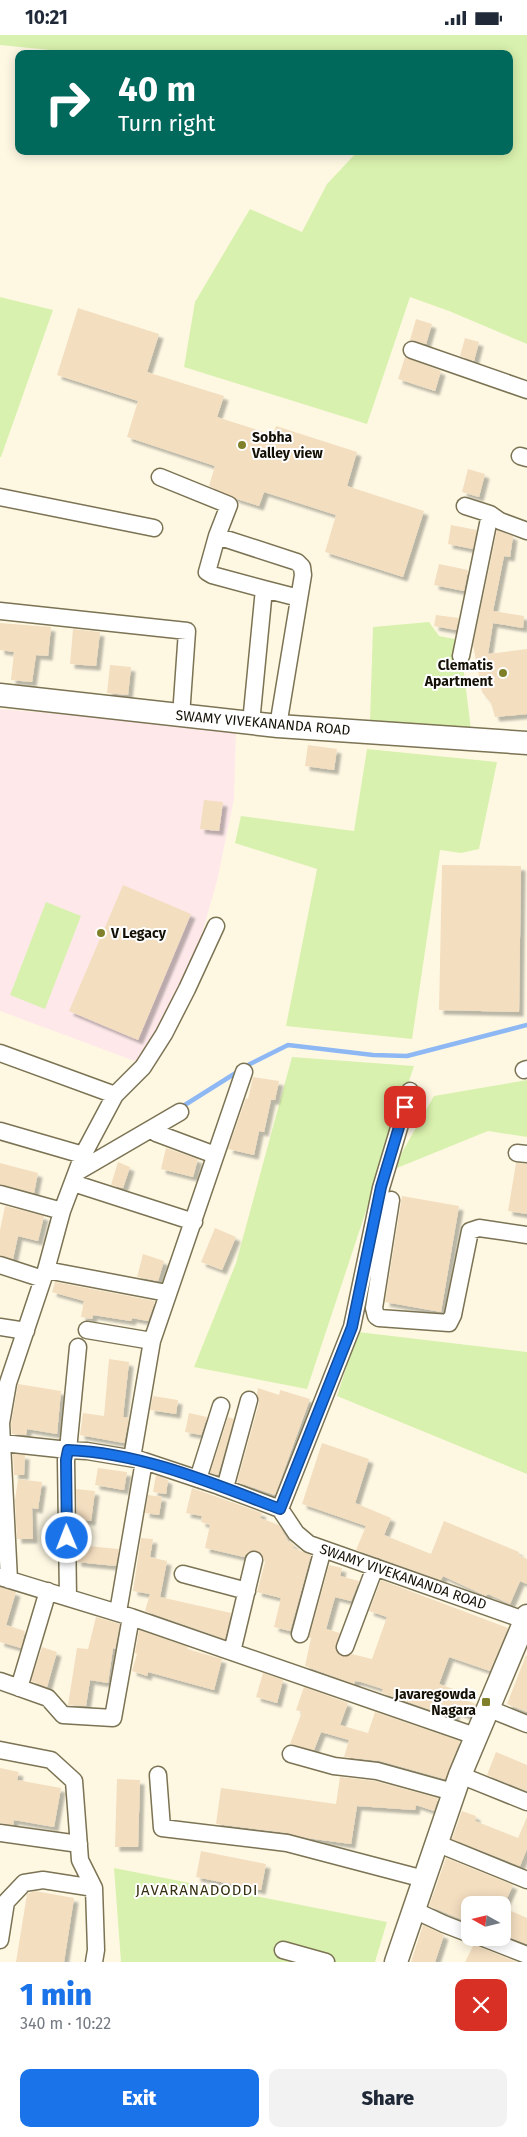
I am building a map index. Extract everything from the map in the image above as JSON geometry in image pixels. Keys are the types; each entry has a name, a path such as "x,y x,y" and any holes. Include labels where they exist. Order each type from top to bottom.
{"street":[{"path":"412,350 527,390"},
{"path":"160,477 230,505 217,536 208,571 212,575 299,598"},
{"path":"0,497 154,528"},
{"path":"465,506 490,514 500,521 527,531"},
{"path":"461,656 490,514"},
{"path":"217,536 297,562 302,567 303,575 284,678 278,726"},
{"path":"251,723 264,589"},
{"path":"0,611 187,631 181,716"},
{"path":"256,675 284,678"},
{"name":"SWAMY VIVEKANANDA ROAD","path":"0,695 278,726 527,743"},
{"path":"216,926 164,1034 143,1067 115,1095 83,1155 62,1211 44,1275 8,1383 1,1423 5,1579 125,1615 475,1736"},
{"path":"0,1053 115,1095"},
{"path":"0,1681 48,1698 63,1715 113,1718 125,1615 138,1460 152,1341 244,1072"},
{"path":"3,1443 86,1451 138,1460 225,1488 280,1509 352,1327 381,1187 410,1091"},
{"path":"75,1178 180,1112"},
{"path":"0,1131 83,1155"},
{"path":"156,1133 215,1155"},
{"path":"75,1178 194,1222"},
{"path":"0,1194 62,1211"},
{"path":"391,1200 374,1308 376,1316 379,1318 449,1323 453,1315 470,1231 479,1228 527,1235"},
{"path":"0,1265 44,1275 168,1293"},
{"path":"0,1327 26,1331"},
{"path":"87,1330 152,1341"},
{"path":"68,1597 66,1460 78,1347"},
{"path":"225,1488 249,1400"},
{"path":"198,1479 221,1406"},
{"name":"SWAMY VIVEKANANDA ROAD","path":"280,1509 296,1533 309,1544 526,1619 475,1736 436,1843 396,1962"},
{"path":"300,1634 323,1549"},
{"path":"232,1652 254,1559"},
{"path":"345,1647 375,1567"},
{"path":"182,1574 246,1591"},
{"path":"19,1688 48,1591"},
{"path":"487,1708 527,1724"},
{"path":"0,1749 51,1760 74,1781 80,1860 94,1888 96,1949 94,1962"},
{"path":"291,1754 334,1766 457,1784 527,1802"},
{"path":"158,1775 162,1828 287,1843 424,1879"},
{"path":"0,1833 79,1844"},
{"path":"436,1843 527,1880"},
{"path":"0,1940 6,1902 24,1883 43,1880 94,1888"},
{"path":"414,1910 444,1925 461,1930"},
{"path":"504,1946 527,1955"},
{"path":"283,1950 326,1962"}],"shaded area":[{"name":"V Legacy","path":"0,709 236,729 234,799 217,881 187,986 140,1063 0,1011"}],"green space":[{"path":"0,35 527,35 527,344 449,311 410,297 367,424 184,367 195,302 250,209 302,232 327,184 354,155 513,155 513,50 51,50 0,45"},
{"path":"0,297 53,310 1,457 0,457"},
{"path":"429,622 439,636 460,640 471,730 370,721 373,627"},
{"path":"367,749 497,762 479,849 461,853 440,850 412,1039 286,1026 317,869 235,843 241,816 354,831"},
{"path":"46,902 81,916 45,1009 10,995"},
{"path":"292,1057 414,1066 307,1389 194,1367 236,1263"},
{"path":"527,1080 527,1137 488,1131 392,1170 434,1096"},
{"path":"358,1332 527,1352 527,1474 337,1396"},
{"path":"114,1868 387,1922 375,1962 121,1962"}],"building":[{"name":"Sobha Valley view","path":"78,308 159,334 147,372 224,396 217,417 273,435 276,426 357,452 347,486 424,511 403,577 325,552 336,515 264,492 259,506 237,499 209,486 215,466 127,437 138,401 57,375"},
{"path":"416,319 432,324 426,344 410,340"},
{"path":"465,338 479,342 474,361 460,356"},
{"path":"405,357 441,371 435,391 398,379"},
{"path":"468,469 485,474 479,497 462,492"},
{"path":"451,525 477,530 473,549 448,544"},
{"path":"497,530 513,536 510,557 504,556 493,611 524,616 523,628 493,623 488,654 527,649 527,714 495,717 491,703 482,692 473,645"},
{"path":"439,564 468,570 464,591 434,585"},
{"path":"436,615 459,618 456,630 434,626"},
{"path":"0,623 51,627 48,656 36,655 32,682 11,680 14,652 0,650"},
{"path":"73,629 100,632 96,666 70,664"},
{"path":"110,665 131,667 128,695 107,693"},
{"path":"308,745 337,749 334,770 305,766"},
{"path":"204,800 223,802 219,831 200,829"},
{"path":"442,865 521,866 519,1012 439,1010"},
{"path":"123,885 191,914 138,1040 69,1011"},
{"path":"253,1077 279,1081 275,1100 271,1100 264,1132 259,1131 254,1155 228,1149 246,1098 248,1099"},
{"path":"166,1148 198,1159 193,1177 161,1169"},
{"path":"118,1162 130,1167 123,1188 111,1185"},
{"path":"0,1163 38,1173 34,1193 0,1184"},
{"path":"516,1163 527,1164 527,1214 508,1211"},
{"path":"402,1196 459,1206 441,1312 385,1302"},
{"path":"5,1206 44,1216 38,1241 18,1236 13,1259 0,1255 0,1230"},
{"path":"215,1228 236,1237 222,1270 201,1262"},
{"path":"143,1254 164,1261 158,1281 137,1277"},
{"path":"55,1282 155,1301 148,1321 132,1318 131,1321 93,1315 92,1319 81,1317 84,1301 52,1292"},
{"path":"109,1359 129,1362 123,1417 129,1418 124,1443 80,1435 83,1413 104,1416"},
{"path":"18,1384 61,1391 57,1434 27,1429 26,1435 12,1434 11,1424"},
{"path":"258,1388 279,1395 280,1390 310,1399 275,1495 237,1482 259,1403"},
{"path":"153,1396 178,1400 176,1414 150,1410"},
{"path":"189,1413 207,1417 201,1435 185,1432"},
{"path":"228,1417 234,1419 218,1475 210,1473"},
{"path":"322,1443 369,1459 355,1503 391,1518 384,1535 431,1554 444,1521 519,1552 518,1555 527,1559 527,1584 520,1581 510,1604 488,1594 486,1596 443,1576 441,1580 356,1550 366,1526 302,1504"},
{"path":"13,1454 25,1455 24,1475 14,1475"},
{"path":"98,1468 127,1472 124,1490 95,1485"},
{"path":"156,1475 168,1480 166,1494 153,1492"},
{"path":"18,1479 42,1482 38,1509 32,1508 33,1539 17,1539 15,1500"},
{"path":"192,1488 262,1513 260,1518 279,1525 288,1541 294,1545 293,1548 311,1555 290,1631 274,1627 281,1598 257,1592 265,1562 261,1553 252,1550 244,1557 205,1548 210,1525 201,1522 202,1516 186,1513"},
{"path":"76,1489 95,1491 91,1521 77,1519"},
{"path":"148,1495 162,1497 159,1515 145,1513"},
{"path":"141,1538 153,1539 150,1557 167,1561 160,1597 231,1613 225,1639 145,1611 150,1594 133,1591"},
{"path":"77,1545 119,1549 116,1566 77,1562"},
{"path":"329,1565 342,1568 340,1576 359,1581 351,1601 335,1597 326,1629 340,1633 335,1648 337,1653 342,1656 352,1654 372,1659 387,1617 369,1611 381,1580 508,1628 490,1671 449,1657 439,1684 462,1692 460,1698 476,1704 470,1717 456,1711 454,1718 382,1693 383,1689 361,1682 355,1681 354,1684 305,1666 311,1638 309,1638"},
{"path":"0,1587 16,1592 6,1625 25,1631 21,1648 0,1642"},
{"path":"96,1617 120,1624 115,1649 113,1648 108,1683 90,1680 86,1706 68,1705 77,1648 88,1649"},
{"path":"139,1630 188,1647 187,1649 222,1659 214,1690 148,1672 147,1676 132,1671 137,1654 135,1653"},
{"path":"42,1647 57,1652 47,1687 31,1681"},
{"path":"527,1656 527,1712 507,1704"},
{"path":"263,1673 283,1680 277,1703 256,1697"},
{"path":"304,1687 348,1703 340,1725 368,1733 375,1712 460,1741 445,1779 380,1761 344,1757 349,1740 321,1732 314,1750 290,1744 302,1712 296,1710"},
{"path":"496,1752 527,1765 527,1791 487,1775"},
{"path":"0,1768 19,1772 17,1780 61,1788 54,1827 14,1820 13,1825 0,1823"},
{"path":"340,1777 375,1781 438,1798 434,1811 416,1805 415,1810 357,1806 351,1844 307,1838 288,1833 216,1824 221,1788 336,1804"},
{"path":"117,1779 140,1780 138,1847 115,1847"},
{"path":"462,1811 476,1816 475,1821 518,1838 527,1817 527,1849 520,1866 452,1839"},
{"path":"201,1851 266,1864 261,1890 196,1877"},
{"path":"446,1858 513,1885 508,1896 461,1896 461,1919 429,1906"},
{"path":"35,1891 74,1898 64,1962 16,1962 27,1894"},
{"path":"511,1911 527,1918 527,1944 511,1938"},
{"path":"423,1925 444,1935 435,1962 411,1962"},
{"path":"473,1946 477,1946 517,1962 465,1962"}],"waterway":[{"path":"180,1108 250,1064 288,1045 373,1055 407,1056 527,1025"}],"place":[{"name":"Sobha Valley view","path":"242,445"},
{"name":"Clematis Apartment","path":"503,673"},
{"name":"V Legacy","path":"101,933"},
{"name":"Javaregowda Nagara","path":"486,1702"}],"district":[{"name":"JAVARANADODDI","path":"197,1890"}],"route":[{"path":"67,1538 66,1460 68,1450 86,1451 144,1461 280,1509 352,1327 381,1187 405,1107"}]}
